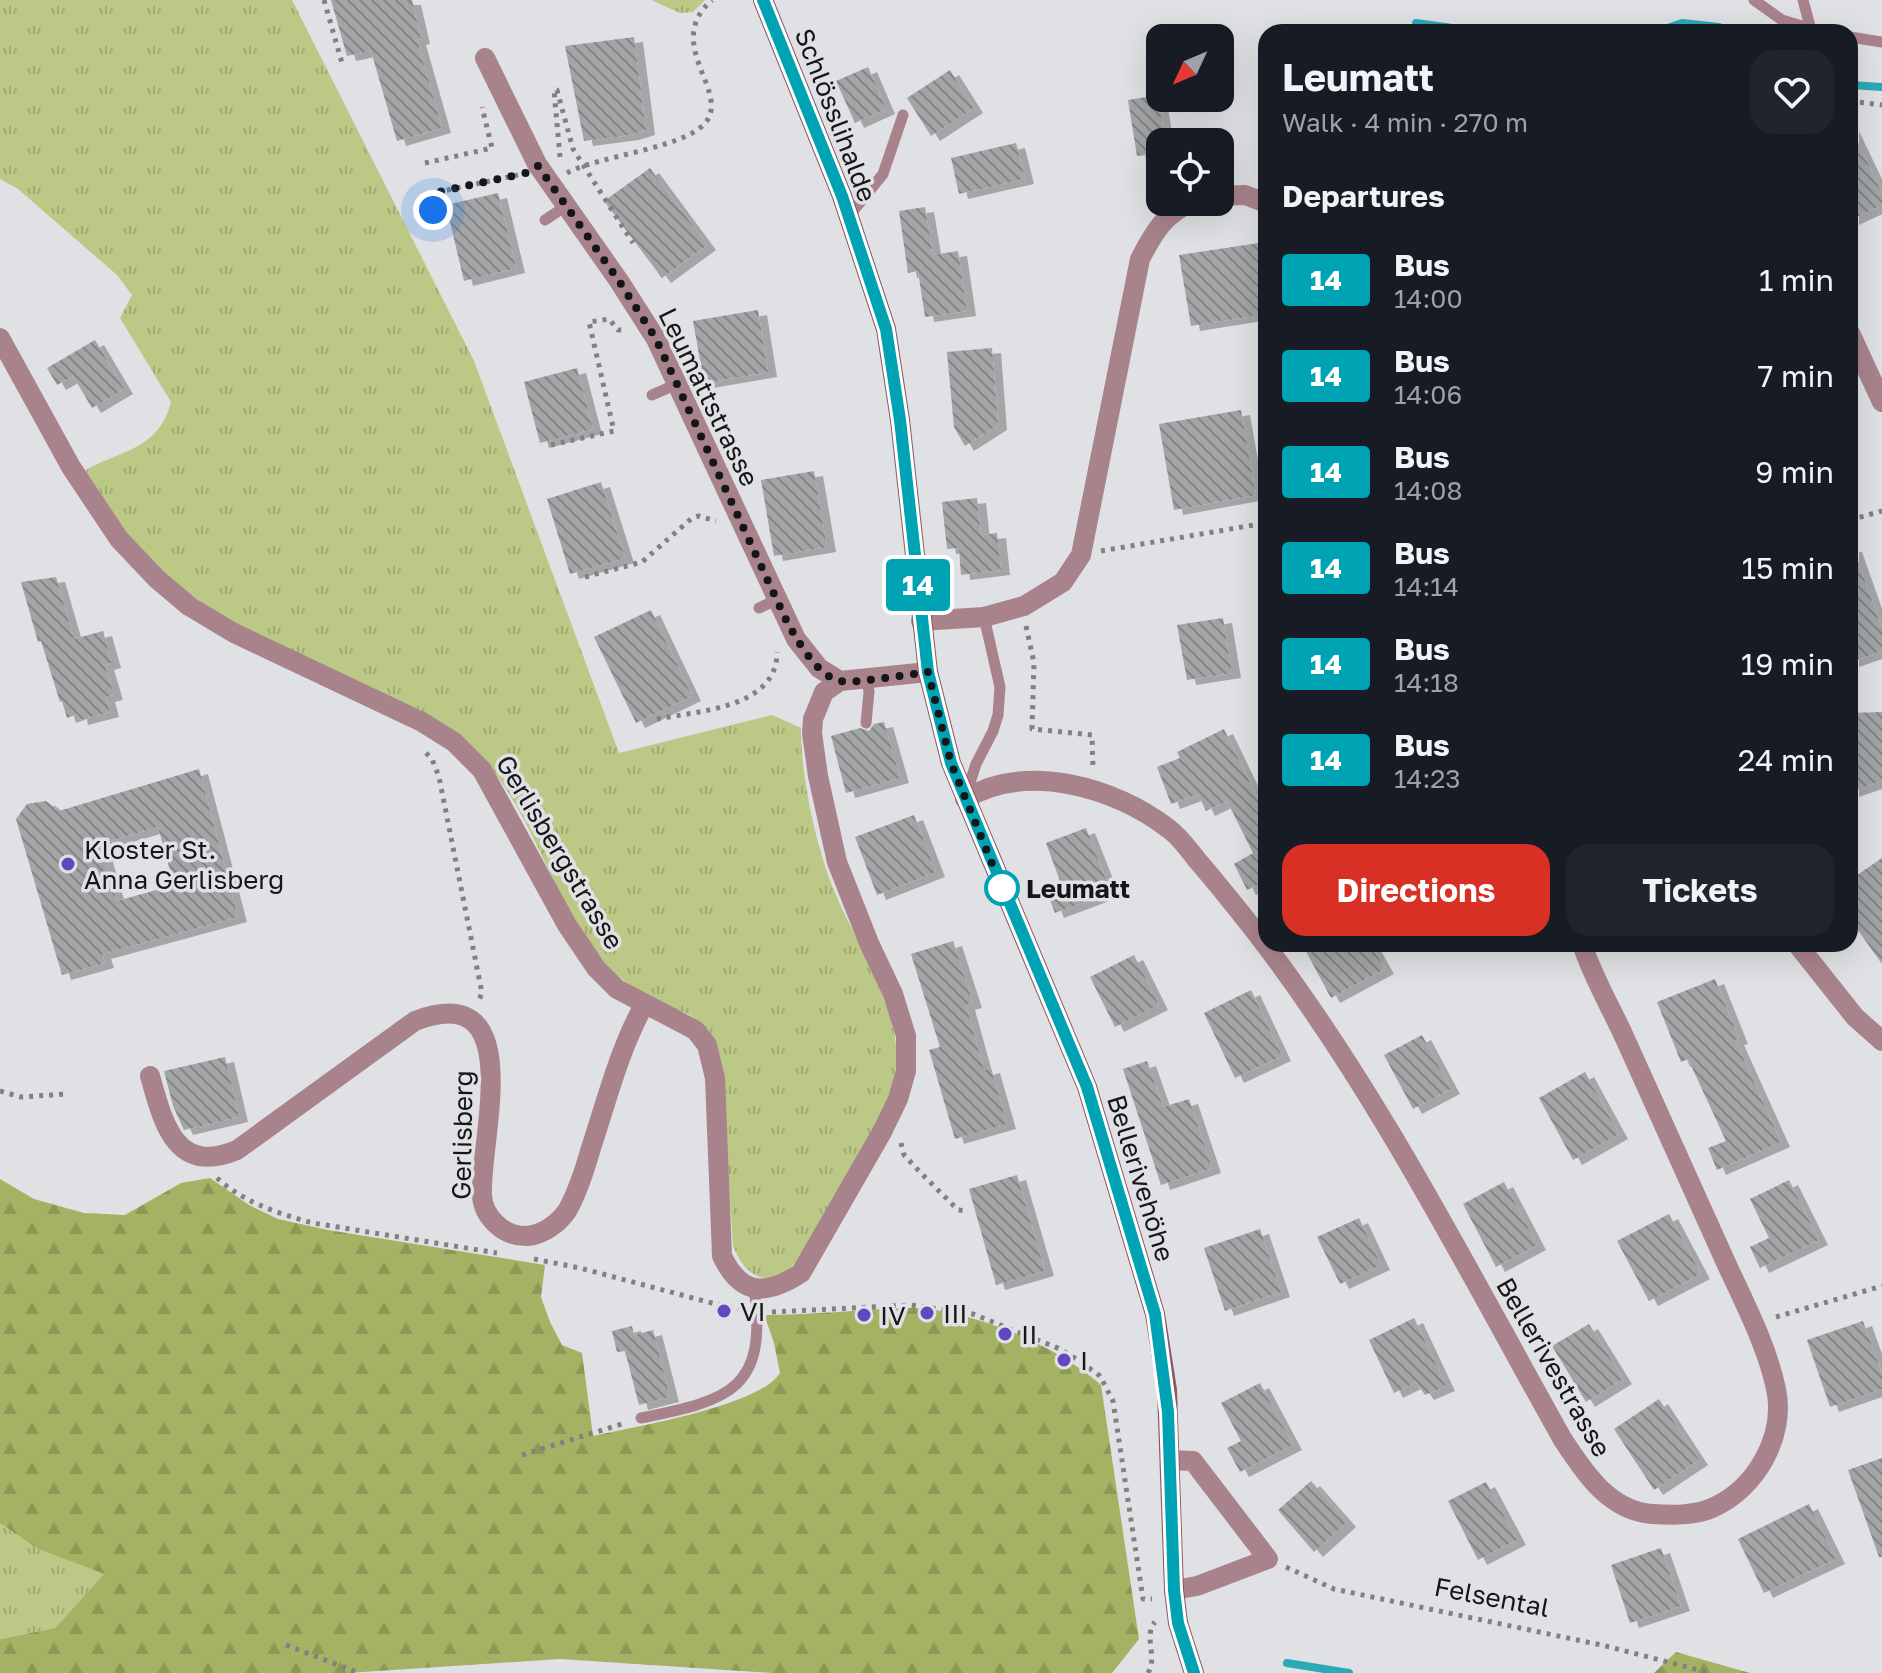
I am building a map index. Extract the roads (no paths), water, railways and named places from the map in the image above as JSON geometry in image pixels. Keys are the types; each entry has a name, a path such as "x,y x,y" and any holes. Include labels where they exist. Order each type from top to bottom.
{"main road":[{"name":"Schlösslihalde","path":"766,1 849,217 886,329 900,420 928,672 940,722"},
{"name":"Bellerivehöhe","path":"940,722 965,799 1087,1087 1155,1314 1167,1390 1174,1590 1178,1623 1194,1673"}],"street":[{"name":"Leumattstrasse","path":"485,58 538,166 646,322 743,526 768,604 819,668 840,681"},
{"path":"1234,195 1245,195 1258,200"},
{"path":"921,621 984,617 1020,608 1063,582 1081,555 1140,259 1158,227 1170,216"},
{"name":"Gerlisbergstrasse","path":"0,338 71,467 119,539 157,579 189,606 234,633 422,722 454,742 482,770 567,925 596,968 617,989 695,1030 707,1045 715,1078 722,1256 730,1272 745,1286 754,1288"},
{"path":"1858,350 1882,402"},
{"path":"754,1288 763,1290 782,1285 801,1273 882,1132 898,1099 906,1071 906,1036 893,994 837,862 812,733 818,702 824,692 840,681 928,672"},
{"name":"Bellerivestrasse","path":"965,799 980,790 1026,781 1075,786 1137,805 1173,831 1258,935"},
{"name":"Bellerivestrasse","path":"1271,952 1299,988 1367,1092 1585,1474 1607,1496 1642,1513 1676,1516 1711,1509 1736,1494 1758,1469 1771,1447 1777,1418 1776,1390 1754,1323 1586,952"},
{"path":"1803,952 1855,1017 1882,1041"},
{"name":"Gerlisberg","path":"150,1076 165,1127 178,1147 211,1158 237,1150 415,1021 433,1014 450,1013 464,1017 486,1038 489,1051 491,1096 482,1196 486,1215 500,1227 523,1237 540,1234 566,1212 583,1173 628,1034 644,1005"},
{"path":"1170,1460 1193,1461 1268,1559 1197,1586 1174,1590"}],"lane":[{"path":"1754,0 1782,20 1794,24"},
{"path":"1803,0 1813,24"},
{"path":"1858,38 1882,42"},
{"path":"849,217 883,174 903,115"},
{"path":"545,220 566,206"},
{"path":"652,395 677,384"},
{"path":"965,799 976,764 998,715 1000,687 984,617"},
{"path":"866,723 867,679"},
{"path":"641,1418 697,1407 717,1399 736,1386 752,1362 757,1346 754,1288"}],"waterway":[{"path":"1416,23 1423,24"},
{"path":"1679,24 1691,24"},
{"path":"1858,86 1882,87"},
{"path":"1287,1663 1349,1673"}],"place":[{"name":"Kloster St. Anna Gerlisberg","path":"68,864"},
{"name":"Leumatt","path":"1002,888"},
{"name":"VI","path":"724,1311"},
{"name":"III","path":"927,1313"},
{"name":"IV","path":"864,1315"},
{"name":"II","path":"1005,1334"},
{"name":"I","path":"1064,1360"}]}
